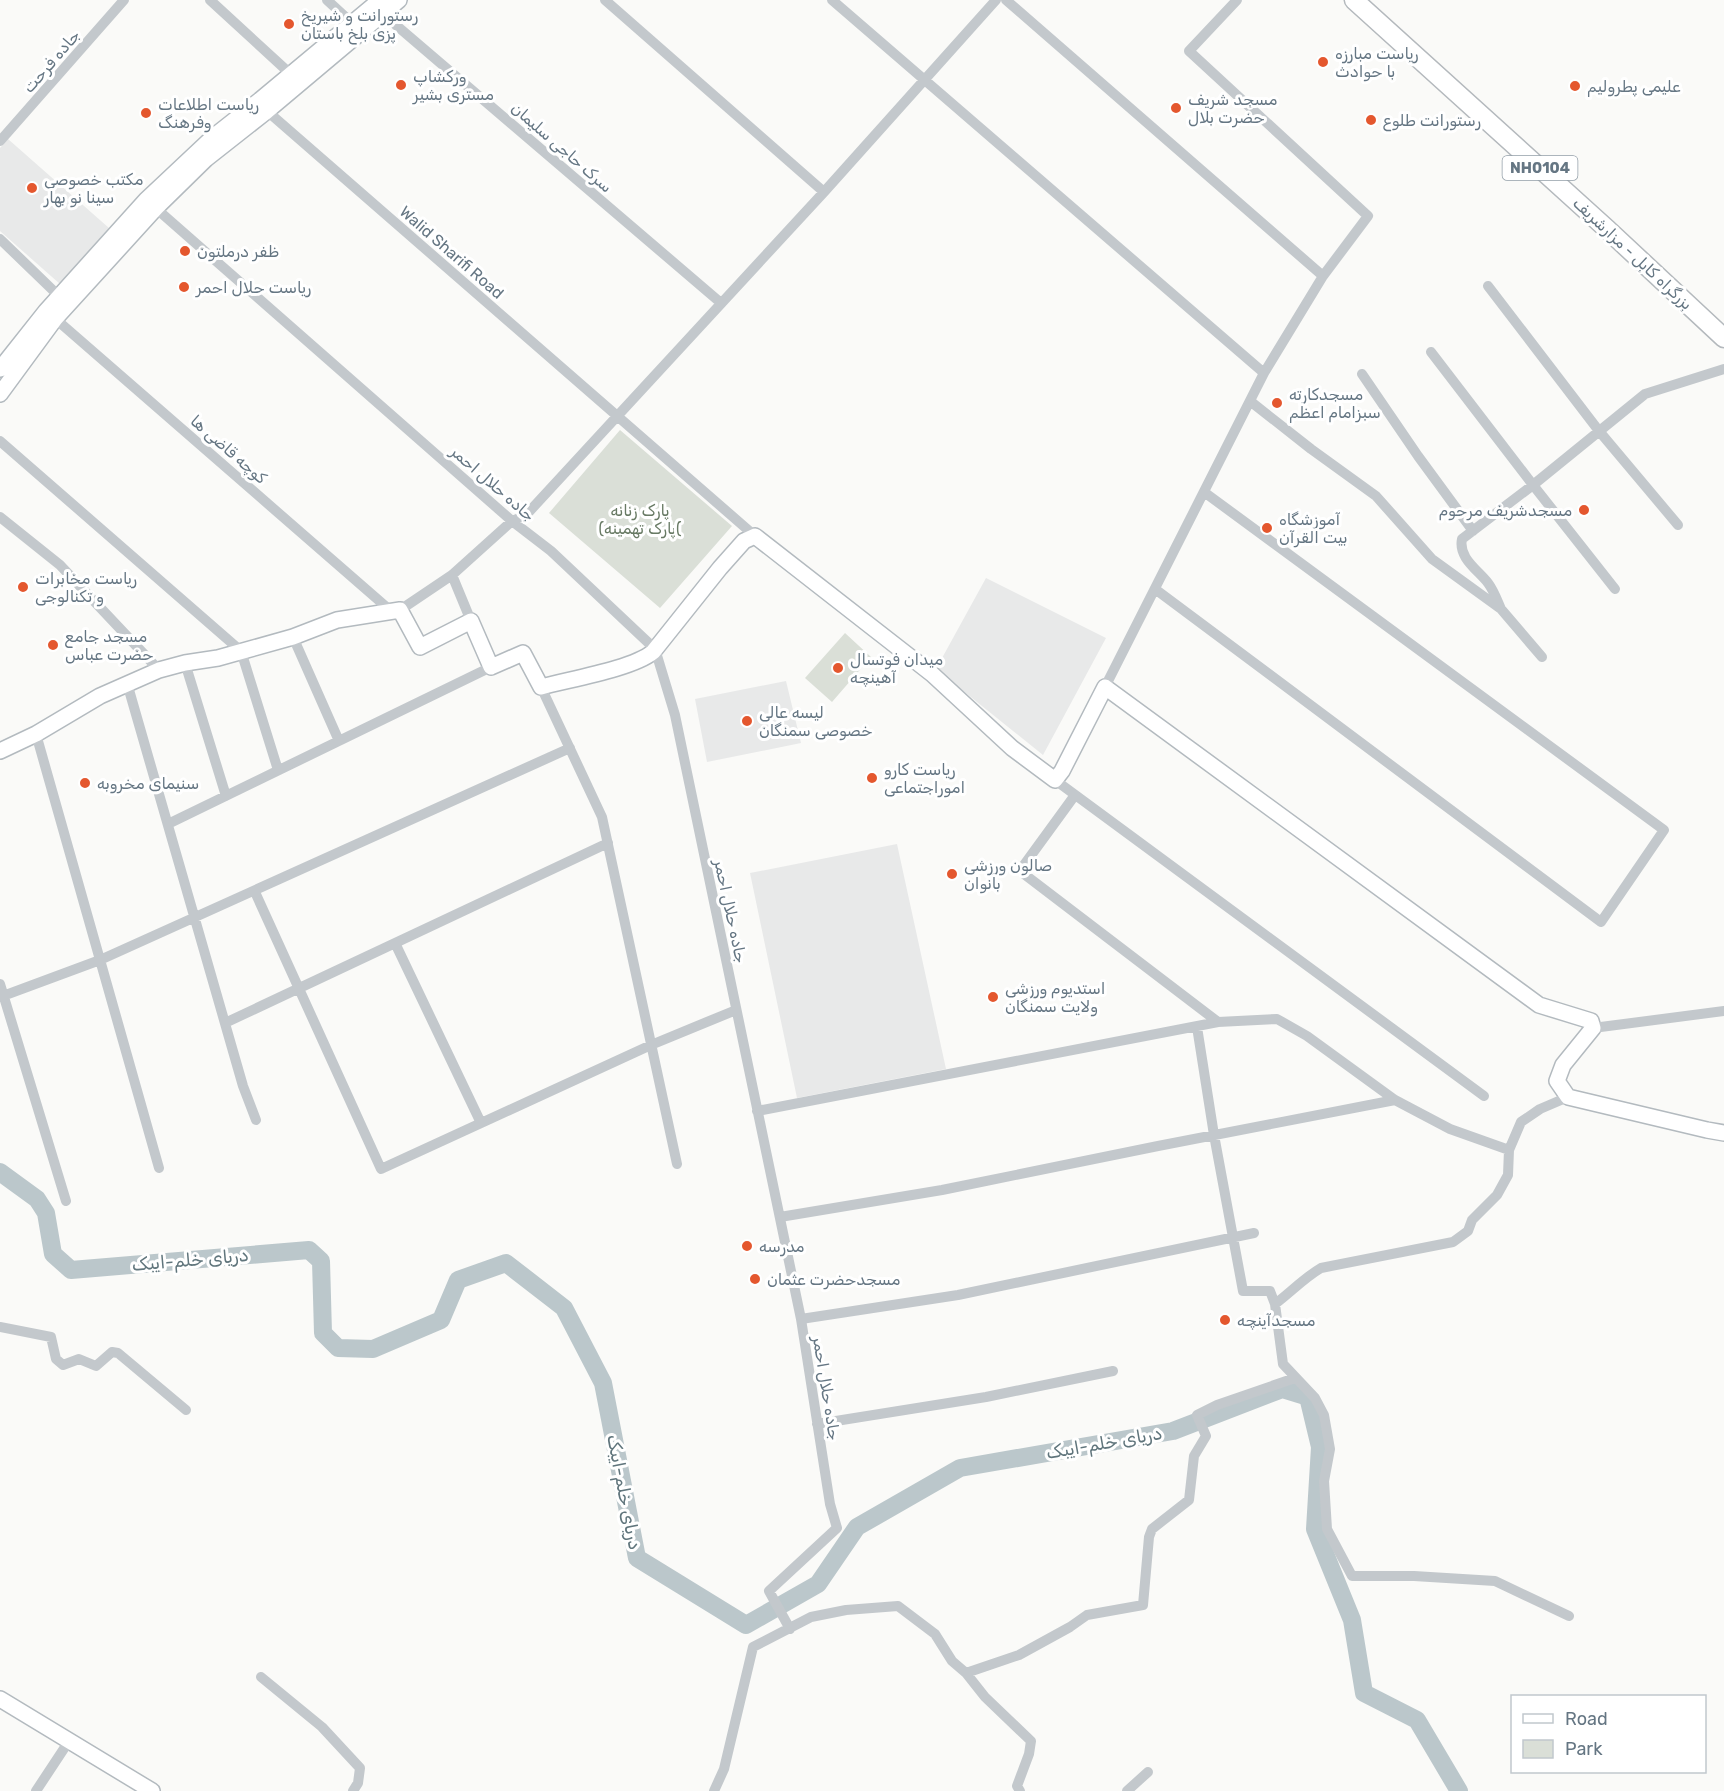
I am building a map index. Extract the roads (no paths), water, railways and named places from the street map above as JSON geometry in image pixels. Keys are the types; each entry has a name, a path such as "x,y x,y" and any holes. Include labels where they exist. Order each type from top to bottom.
{"highway":[{"name":"بزرگراه کابل - مزارشریف","path":"1354,0 1724,338"}],"street":[{"name":"جاده فرحت","path":"0,141 124,0"},
{"path":"210,0 296,79"},
{"path":"327,0 352,24"},
{"path":"151,204 267,111 352,24 381,7 399,0"},
{"path":"605,0 824,192"},
{"path":"832,0 1264,373"},
{"path":"0,751 36,734 82,706 127,683 159,670 218,658 293,637 337,620 396,610 452,575 512,521 526,515 824,192 996,0"},
{"path":"1006,0 1323,276"},
{"path":"1055,780 1062,771 1264,373 1323,276 1368,216 1189,51 1237,0"},
{"path":"0,369 213,136 296,79 381,7"},
{"name":"سرک حاجی سلیمان","path":"381,7 721,303"},
{"name":"Walid Sharifi Road","path":"267,111 755,536"},
{"name":"جاده حلال احمر","path":"151,204 512,521 551,551 655,649 675,716 780,1217 801,1319 830,1504 837,1528 769,1591 790,1629"},
{"path":"0,239 64,301"},
{"path":"1488,286 1599,431 1678,525"},
{"path":"0,394 51,315"},
{"name":"کوچه قاضی ها","path":"51,315 396,610"},
{"path":"1431,352 1615,589"},
{"path":"1501,609 1488,583 1462,553 1460,546 1462,539 1645,394 1724,369"},
{"path":"1362,374 1473,531"},
{"path":"1250,401 1376,496 1432,559 1501,609 1542,657"},
{"path":"0,441 241,651 278,770"},
{"path":"1155,589 1601,922 1664,830 1204,492"},
{"path":"0,517 60,565 159,670"},
{"path":"541,687 628,665 645,658 655,649 744,541 755,536 932,674 1012,748 1484,1096"},
{"path":"452,575 490,667"},
{"path":"396,610 420,647 471,621"},
{"path":"293,637 339,741"},
{"path":"168,824 490,667 524,653 602,817 677,1164"},
{"path":"186,663 226,796"},
{"path":"127,683 243,1086 256,1120"},
{"path":"1105,687 1539,1005 1590,1021 1593,1028"},
{"path":"36,734 159,1168"},
{"path":"2,997 100,960 195,919 570,748"},
{"path":"1075,795 1023,865 1023,874 1218,1023"},
{"path":"225,1023 608,843"},
{"path":"255,892 381,1169 651,1045 736,1010"},
{"path":"395,943 481,1123"},
{"path":"0,984 2,997 66,1201"},
{"path":"1568,1097 1557,1081 1563,1065 1593,1028 1724,1011"},
{"path":"758,1111 1218,1023 1277,1019 1307,1036 1395,1100 1450,1129 1509,1150"},
{"path":"1197,1027 1243,1291 1270,1291 1275,1304 1283,1364 1315,1398 1324,1415 1330,1449 1324,1481 1327,1529 1352,1576 1414,1576 1495,1581 1569,1616"},
{"path":"1275,1304 1294,1290 1305,1278 1321,1268 1453,1242 1468,1231 1472,1220 1497,1195 1508,1175 1509,1150 1521,1122 1539,1109 1568,1097 1724,1133"},
{"path":"780,1217 942,1190 1395,1100"},
{"path":"801,1319 969,1292 1254,1233"},
{"path":"0,1327 51,1337 56,1359 63,1365 79,1359 96,1366 112,1352 118,1353 186,1410"},
{"path":"818,1424 986,1397 1113,1371"},
{"path":"966,1673 1018,1655 1070,1627 1086,1615 1143,1605 1149,1537 1152,1529 1189,1500 1194,1456 1206,1436 1197,1415 1217,1405 1295,1378"},
{"path":"714,1791 724,1769 753,1647 811,1617 846,1610 898,1606 935,1634 952,1661 966,1673 985,1697 1031,1741 1029,1754 1017,1786 1020,1791"},
{"path":"261,1677 322,1727 360,1768 358,1783 353,1791"},
{"path":"0,1699 152,1791"},
{"path":"36,1791 69,1741"},
{"path":"1127,1791 1148,1772"}],"waterway":[{"name":"دریای خلم-ایبک","path":"0,1172 37,1199 46,1213 53,1254 71,1270 309,1250 321,1261 323,1333 338,1348 373,1349 441,1320 458,1280 506,1263 564,1308 603,1383 637,1558 746,1625 818,1584 857,1527 960,1468 1173,1431 1282,1389 1308,1397 1320,1447 1315,1529 1352,1620 1364,1693 1417,1720 1459,1791"}],"place":[{"name":"رستورانت و شیریخ پزی بلخ باستان","path":"289,24"},
{"name":"ریاست مبارزه با حوادث","path":"1323,62"},
{"name":"ورکشاپ مستری بشیر","path":"401,85"},
{"name":"علیمی پطرولیم","path":"1575,86"},
{"name":"مسجد شریف حضرت بلال","path":"1176,108"},
{"name":"ریاست اطلاعات وفرهنگ","path":"146,113"},
{"name":"رستورانت طلوع","path":"1371,120"},
{"name":"مکتب خصوصی سینا نو بهار","path":"32,188"},
{"name":"ظفر درملتون","path":"185,251"},
{"name":"ریاست حلال احمر","path":"184,287"},
{"name":"مسجدکارته سبزامام اعظم","path":"1277,403"},
{"name":"مسجدشریف مرحوم","path":"1584,510"},
{"name":"آموزشگاه بیت القرآن","path":"1267,528"},
{"name":"ریاست مخابرات و تکنالوجی","path":"23,587"},
{"name":"مسجد جامع حضرت عباس","path":"53,645"},
{"name":"میدان فوتسال آهینچه","path":"838,668"},
{"name":"لیسه عالی خصوصی سمنگان","path":"747,721"},
{"name":"ریاست کارو اموراجتماعی","path":"872,778"},
{"name":"سنیمای مخروبه","path":"85,783"},
{"name":"صالون ورزشی بانوان","path":"952,874"},
{"name":"استدیوم ورزشی ولایت سمنگان","path":"993,997"},
{"name":"مدرسه","path":"747,1246"},
{"name":"مسجدحضرت عثمان","path":"755,1279"},
{"name":"مسجدآینچه","path":"1225,1320"}],"park label":[{"name":"پارک زنانه (پارک تهمینه(","path":"640,519"}]}
